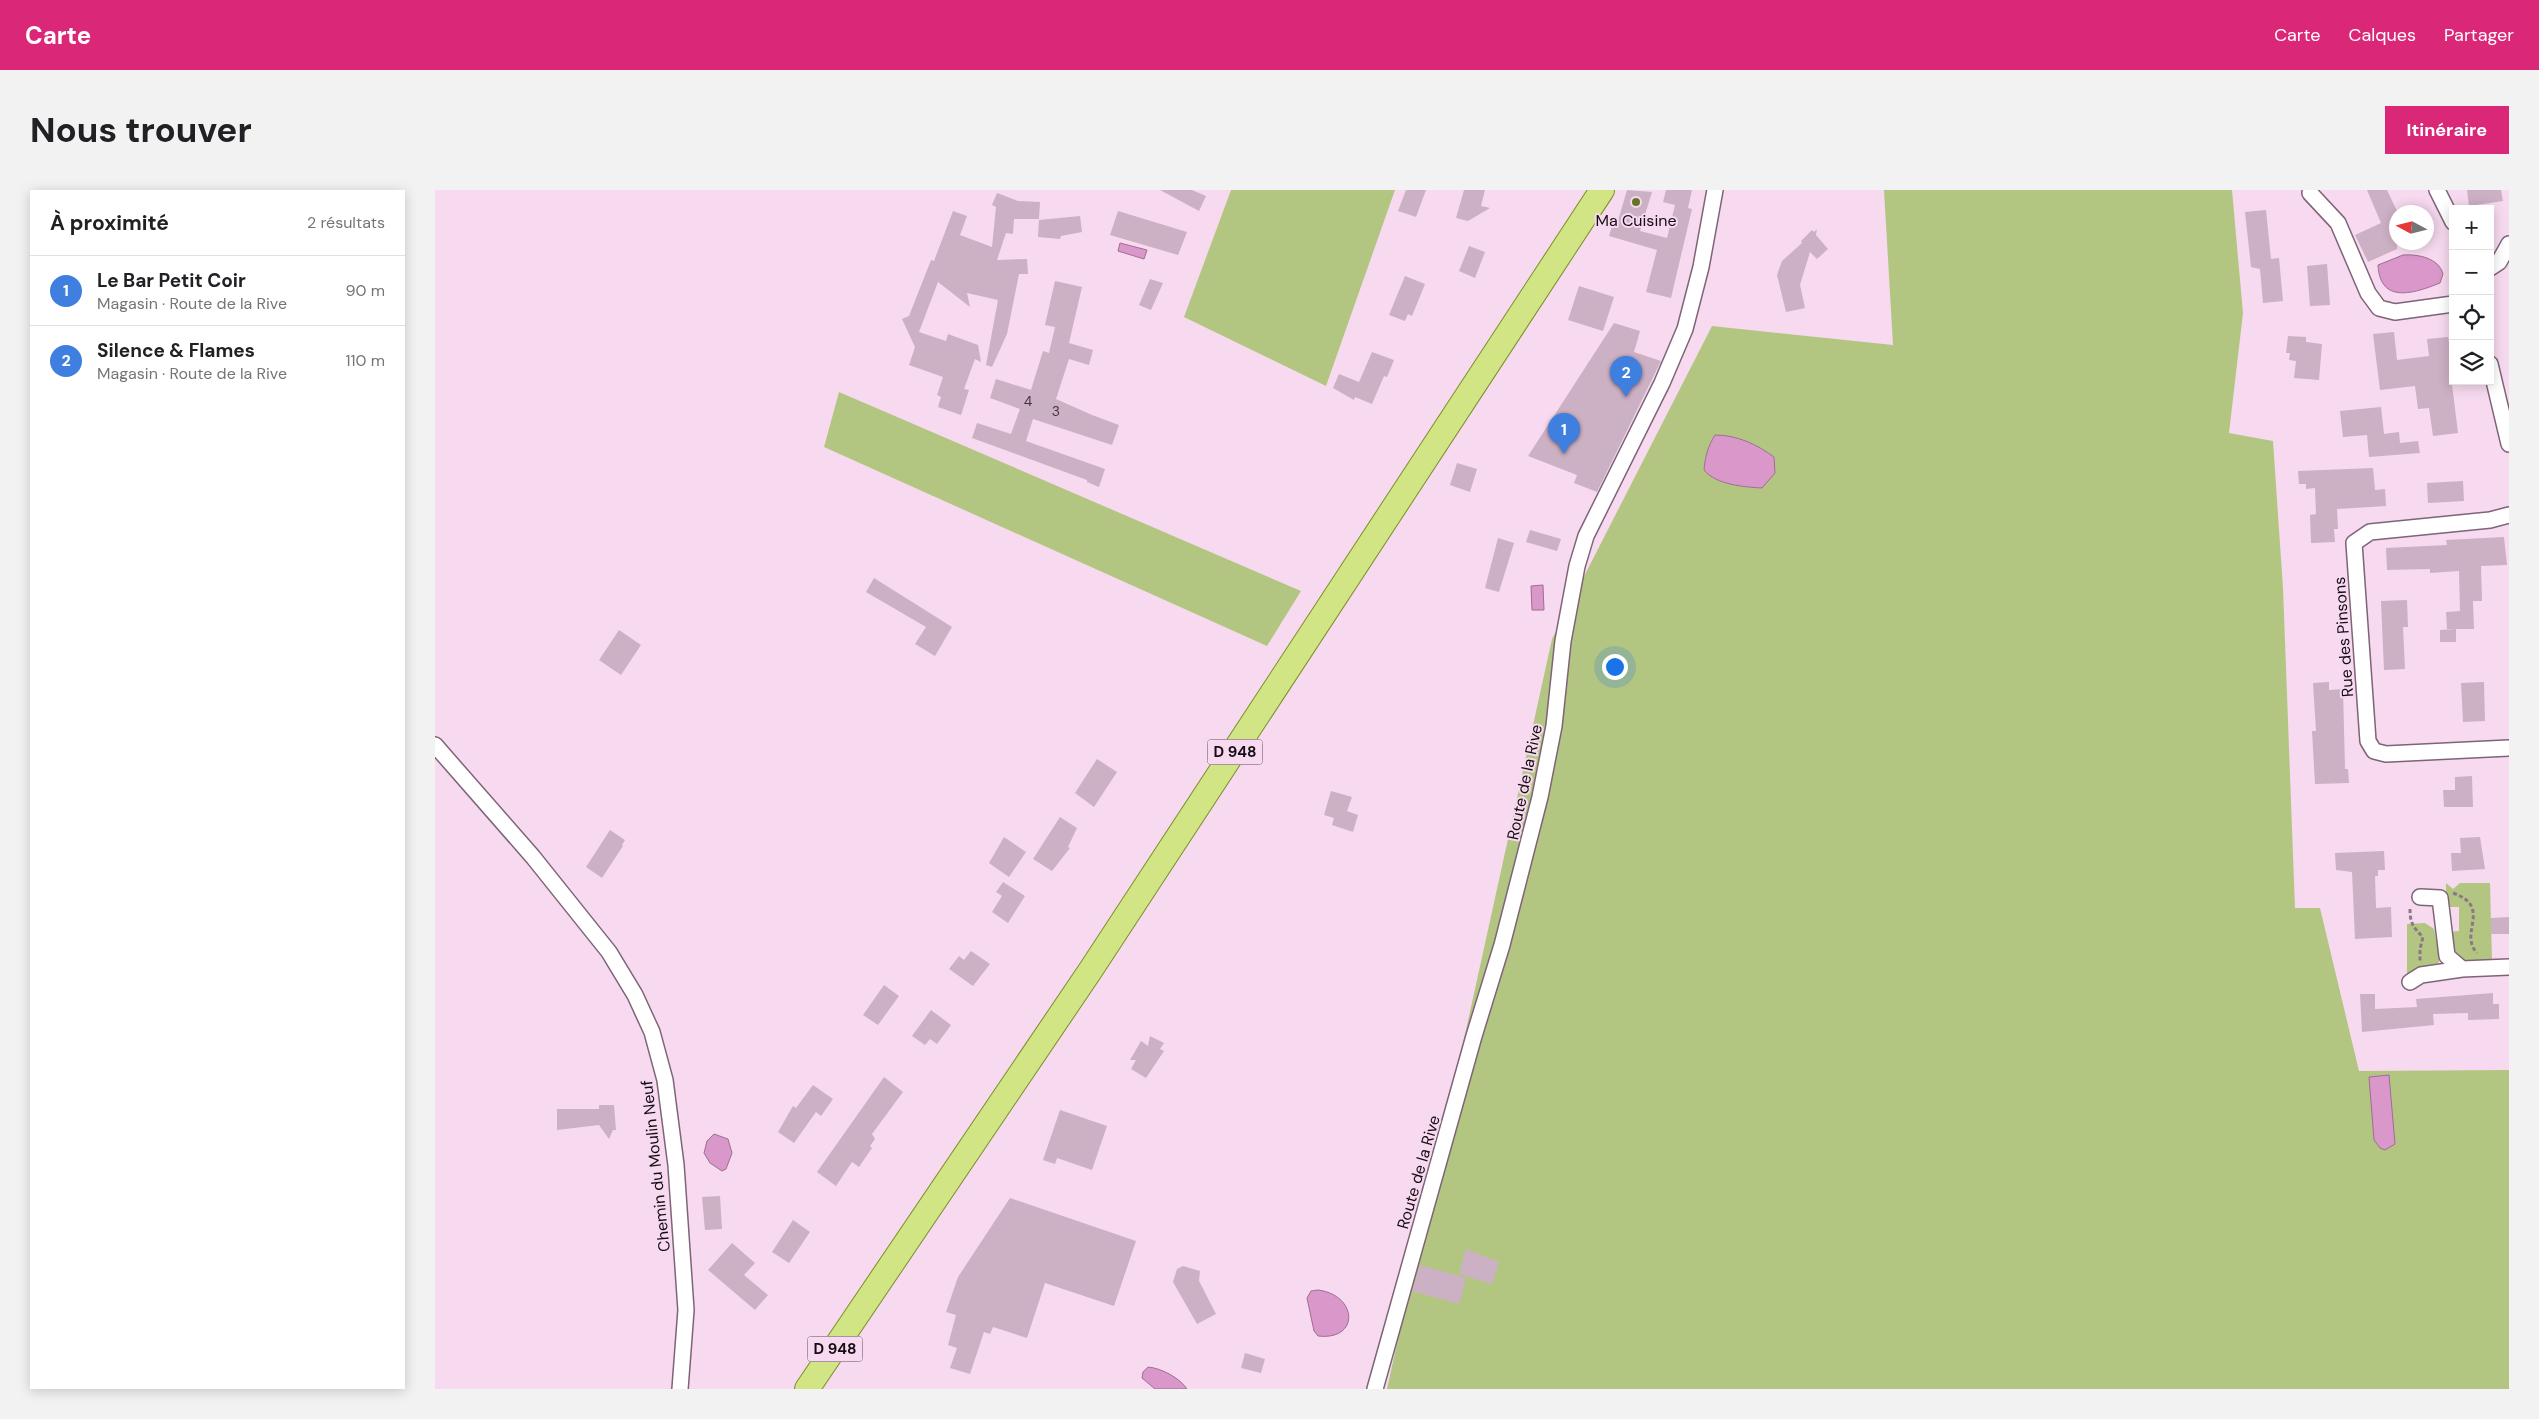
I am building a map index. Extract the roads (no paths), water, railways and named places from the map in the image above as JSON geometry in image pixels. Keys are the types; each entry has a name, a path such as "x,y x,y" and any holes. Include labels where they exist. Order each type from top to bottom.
{"main road":[{"name":"D 948","path":"807,1389 936,1203 1112,938 1602,190"}],"street":[{"name":"Route de la Rive","path":"1375,1389 1474,1036 1502,946 1540,798 1554,726 1563,641 1577,566 1587,536 1663,383 1685,329 1701,267 1715,190"},
{"path":"2437,190 2449,214"},
{"path":"2310,193 2339,223 2368,292 2379,308 2395,312 2449,305"},
{"path":"2494,265 2499,262 2509,244"},
{"path":"2494,381 2509,444"},
{"name":"Rue des Pinsons","path":"2509,515 2490,520 2369,532 2355,543 2368,740 2374,751 2386,754 2509,748"},
{"name":"Chemin du Moulin Neuf","path":"435,746 533,857 609,952 635,995 652,1032 665,1080 676,1165 687,1310 681,1389"},
{"path":"2420,897 2440,898 2447,956 2461,969"},
{"path":"2415,978 2461,969 2509,967"}],"place":[{"name":"Ma Cuisine","path":"1636,202"},
{"name":"Silence & Flames","path":"1626,397"},
{"name":"Le Bar Petit Coir","path":"1564,454"}]}
